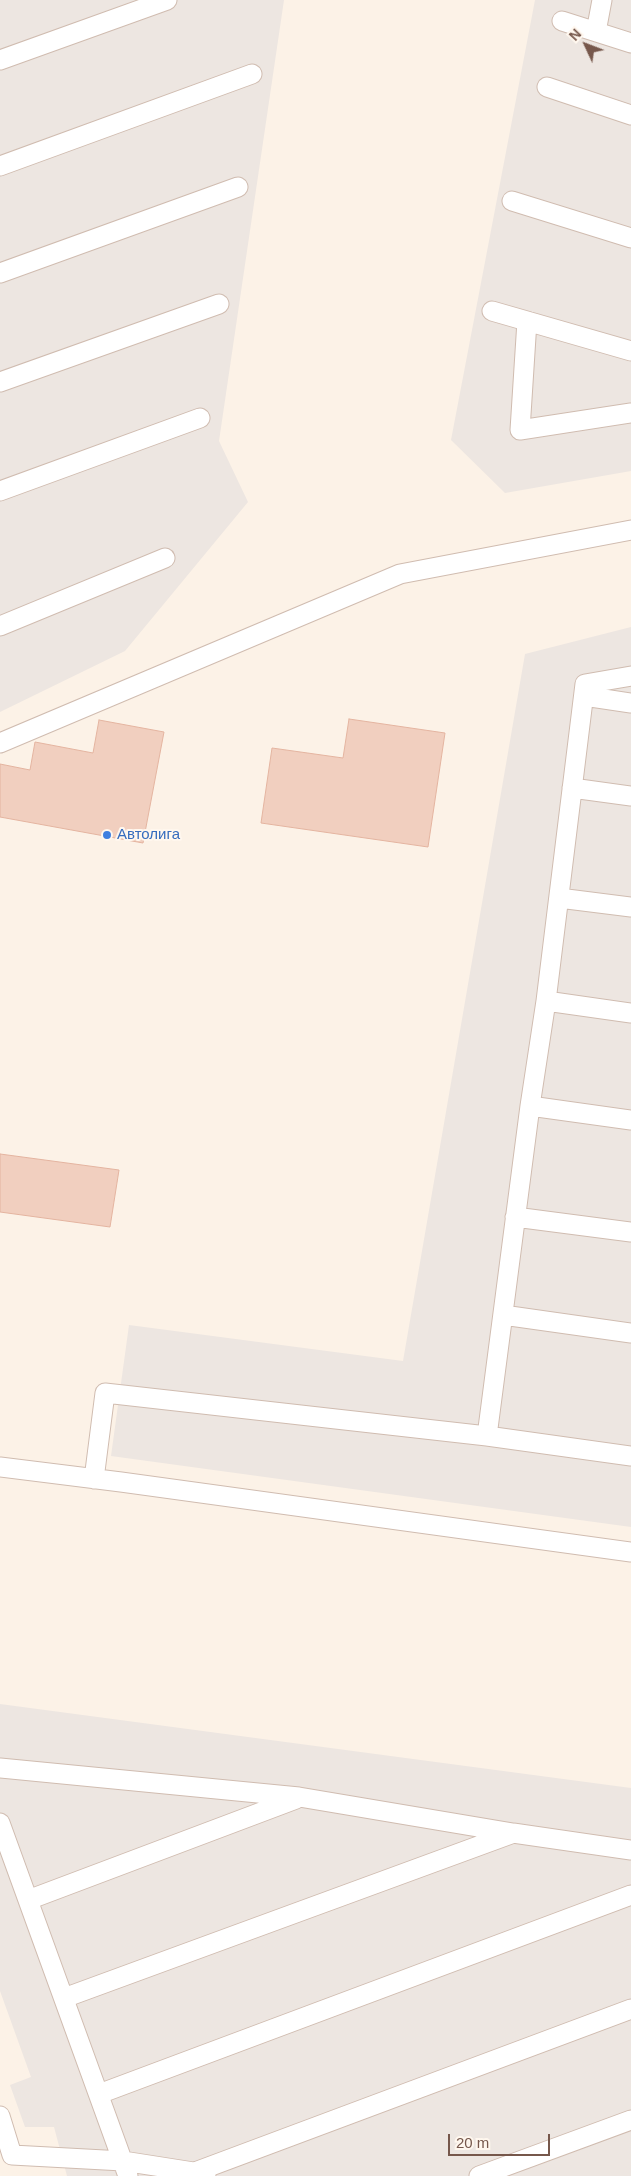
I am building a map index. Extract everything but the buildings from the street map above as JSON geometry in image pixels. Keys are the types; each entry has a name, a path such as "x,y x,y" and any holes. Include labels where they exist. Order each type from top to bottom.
{"lane":[{"path":"0,60 167,0"},
{"path":"596,32 602,0"},
{"path":"562,21 631,43"},
{"path":"0,166 252,74"},
{"path":"547,87 631,115"},
{"path":"0,273 238,187"},
{"path":"512,201 631,238"},
{"path":"0,382 219,304"},
{"path":"492,311 631,351"},
{"path":"527,321 520,430 631,413"},
{"path":"0,491 200,418"},
{"path":"0,743 400,574 631,530"},
{"path":"0,626 165,558"},
{"path":"487,1436 530,1106 546,1002 585,684 631,676"},
{"path":"584,696 631,703"},
{"path":"572,788 631,796"},
{"path":"559,898 631,907"},
{"path":"546,1002 631,1013"},
{"path":"530,1106 631,1120"},
{"path":"515,1217 631,1232"},
{"path":"503,1315 631,1333"},
{"path":"94,1479 105,1393 487,1436 631,1456"},
{"path":"0,1467 631,1552"},
{"path":"0,1768 299,1797 514,1833 631,1850"},
{"path":"28,1900 299,1797"},
{"path":"0,1823 126,2168"},
{"path":"64,1998 514,1833"},
{"path":"99,2094 631,1895"},
{"path":"195,2172 631,2009"},
{"path":"0,2116 12,2155 126,2168 195,2172 221,2176"},
{"path":"478,2176 631,2120"}],"shaded area":[{"path":"0,0 284,0 219,441 248,502 125,651 0,712"},
{"path":"535,0 631,0 631,471 505,493 451,440"},
{"path":"631,627 631,1527 111,1456 129,1325 403,1361 525,654"},
{"path":"0,1704 631,1788 631,2176 67,2176 54,2127 25,2127 10,2085 31,2077 0,1991"}],"place":[{"name":"Автолига","path":"107,835"}]}
